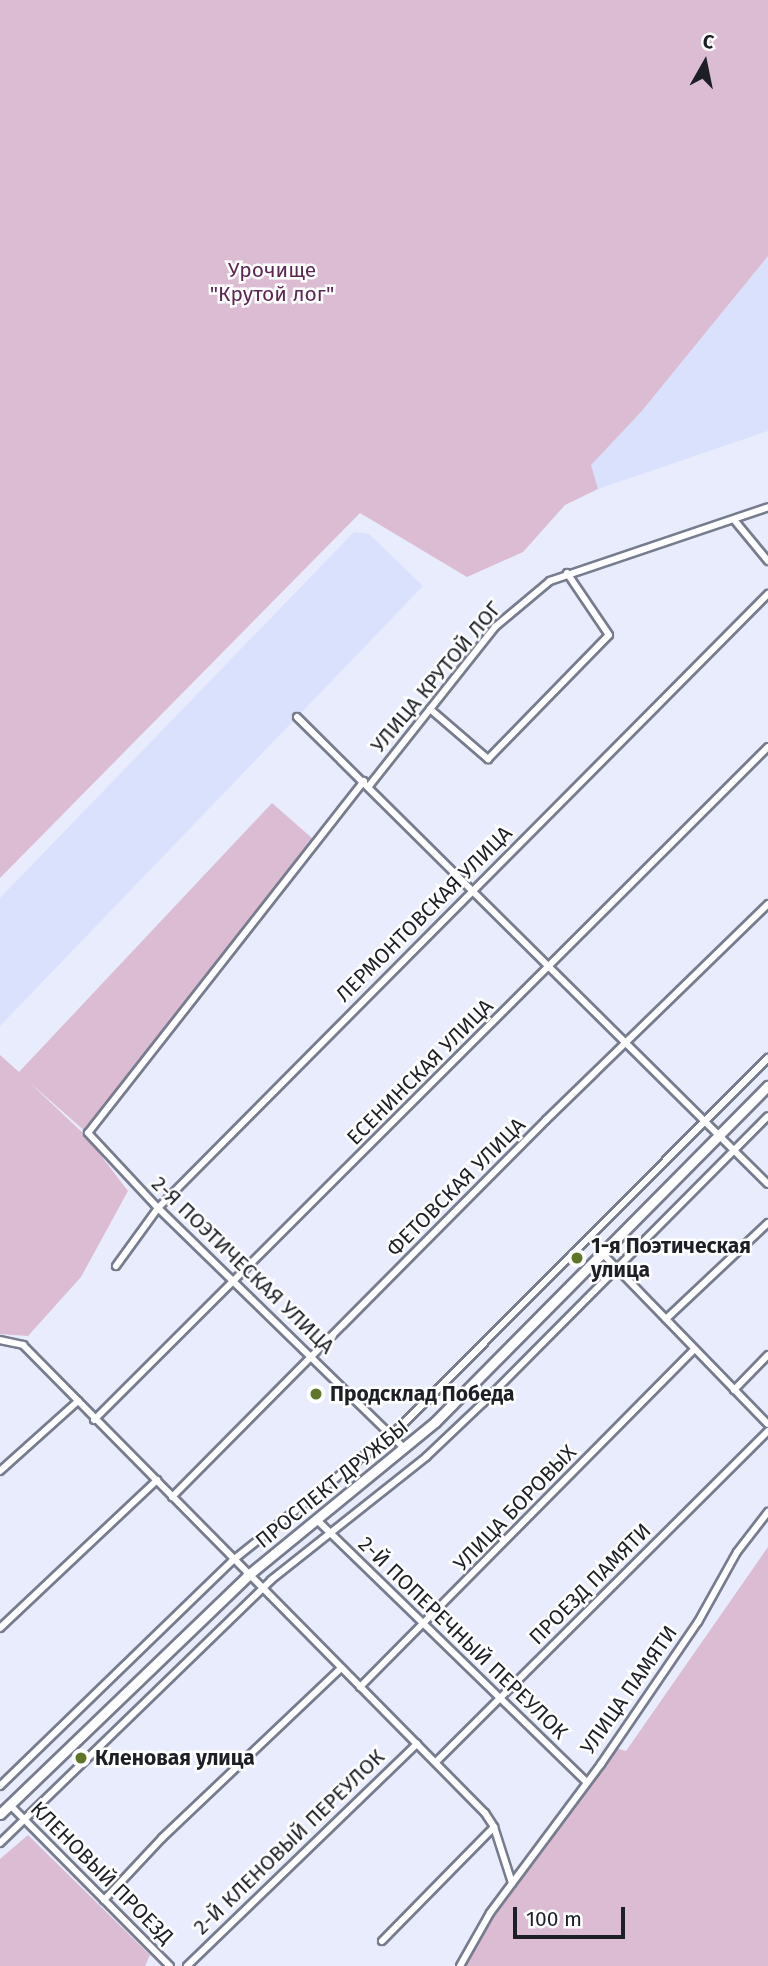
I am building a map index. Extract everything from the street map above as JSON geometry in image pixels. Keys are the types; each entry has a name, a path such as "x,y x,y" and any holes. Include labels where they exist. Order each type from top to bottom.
{"main road":[{"name":"ПРОСПЕКТ ДРУЖБЫ","path":"0,1814 247,1576 405,1449 768,1086"}],"street":[{"name":"УЛИЦА КРУТОЙ ЛОГ","path":"88,1133 366,783 430,709 495,627 550,581 567,573 735,521 768,507"},
{"path":"735,521 768,561"},
{"path":"430,709 488,759 609,635 567,573"},
{"name":"ЛЕРМОНТОВСКАЯ УЛИЦА","path":"116,1266 158,1208 768,594"},
{"path":"297,717 768,1184"},
{"name":"ЕСЕНИНСКАЯ УЛИЦА","path":"94,1420 234,1284 768,747"},
{"name":"ФЕТОВСКАЯ УЛИЦА","path":"172,1497 768,904"},
{"path":"0,1786 232,1561 391,1434 768,1058"},
{"path":"0,1843 261,1590 329,1531 426,1457 768,1116"},
{"name":"2-Я ПОЭТИЧЕСКАЯ УЛИЦА","path":"88,1133 234,1284 405,1449"},
{"path":"666,1320 768,1223"},
{"path":"602,1253 693,1351 768,1424"},
{"path":"0,1349 3,1341 23,1345 94,1420 157,1480 232,1561 436,1762 494,1827 512,1883"},
{"name":"УЛИЦА БОРОВЫХ","path":"360,1687 426,1624 693,1351"},
{"path":"734,1390 768,1355"},
{"path":"0,1471 78,1401"},
{"name":"ПРОЕЗД ПАМЯТИ","path":"436,1762 768,1432"},
{"path":"0,1628 157,1480"},
{"name":"УЛИЦА ПАМЯТИ","path":"460,1966 512,1883 698,1622 737,1552 768,1512"},
{"name":"2-Й ПОПЕРЕЧНЫЙ ПЕРЕУЛОК","path":"317,1520 585,1781"},
{"path":"104,1900 162,1838 340,1669"},
{"name":"2-Й КЛЕНОВЫЙ ПЕРЕУЛОК","path":"187,1966 417,1744"},
{"name":"КЛЕНОВЫЙ ПРОЕЗД","path":"10,1805 170,1966"},
{"path":"382,1941 494,1827"}],"shaded area":[{"path":"768,256 768,431 598,489 590,465 641,412"},
{"path":"354,532 369,534 423,586 0,1026 0,898"}],"green space":[{"name":"Урочище \"Крутой лог\"","path":"0,0 768,0 768,256 641,412 591,465 598,489 565,505 523,552 467,577 360,513 0,878"},
{"path":"272,803 313,839 87,1133 28,1081 86,1136 128,1191 81,1277 28,1336 0,1334 0,1055 19,1072"},
{"path":"768,1547 768,1966 464,1966 512,1887 611,1747 626,1751"},
{"path":"28,1835 150,1955 145,1966 0,1966 0,1859"}],"place":[{"name":"1-я Поэтическая улица","path":"577,1258"},
{"name":"Продсклад Победа","path":"316,1394"},
{"name":"Кленовая улица","path":"81,1758"}]}
